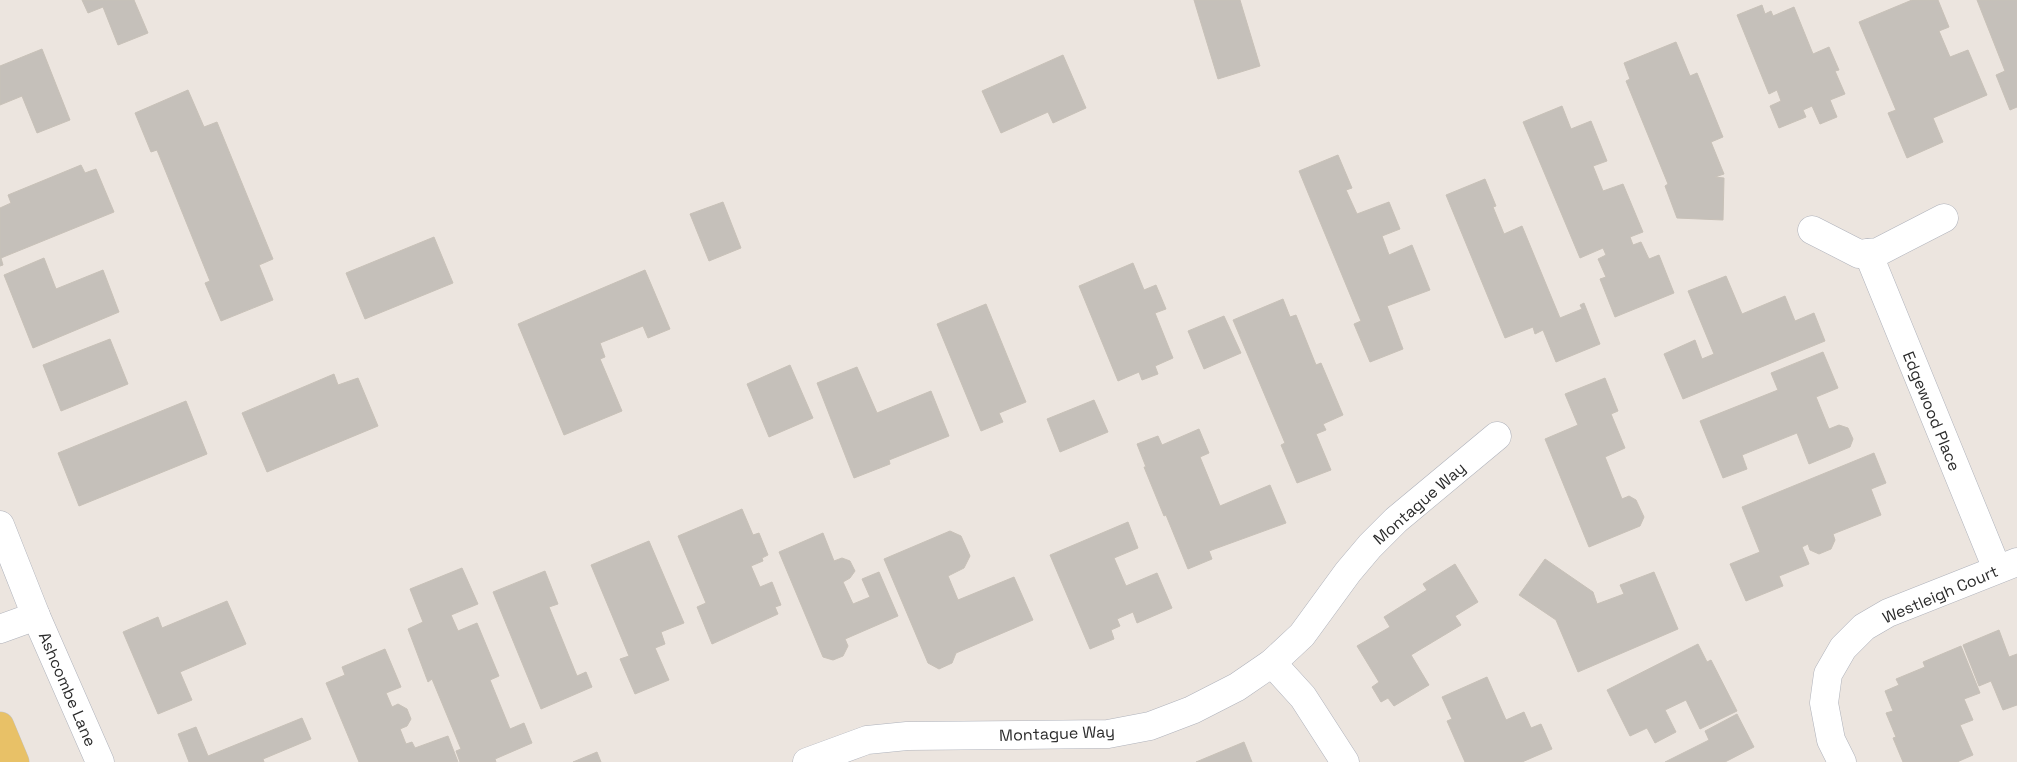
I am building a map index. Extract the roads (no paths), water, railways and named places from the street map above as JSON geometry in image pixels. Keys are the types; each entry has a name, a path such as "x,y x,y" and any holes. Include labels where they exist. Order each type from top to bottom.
{"main road":[{"path":"0,726 15,762"}],"street":[{"path":"1812,230 1859,254 1878,252 1944,218"},
{"name":"Edgewood Place","path":"1868,253 2007,566"},
{"name":"Montague Way","path":"807,762 867,740 908,736 1108,734 1150,726 1192,710 1237,687 1272,663 1302,635 1348,572 1376,539 1396,520 1498,436"},
{"name":"Ashcombe Lane","path":"0,525 36,616 100,762"},
{"name":"Westleigh Court","path":"1842,762 1831,740 1824,703 1828,674 1843,648 1864,628 1888,613 2007,566"},
{"path":"0,629 36,616"},
{"path":"1272,663 1303,697 1345,762"}]}
